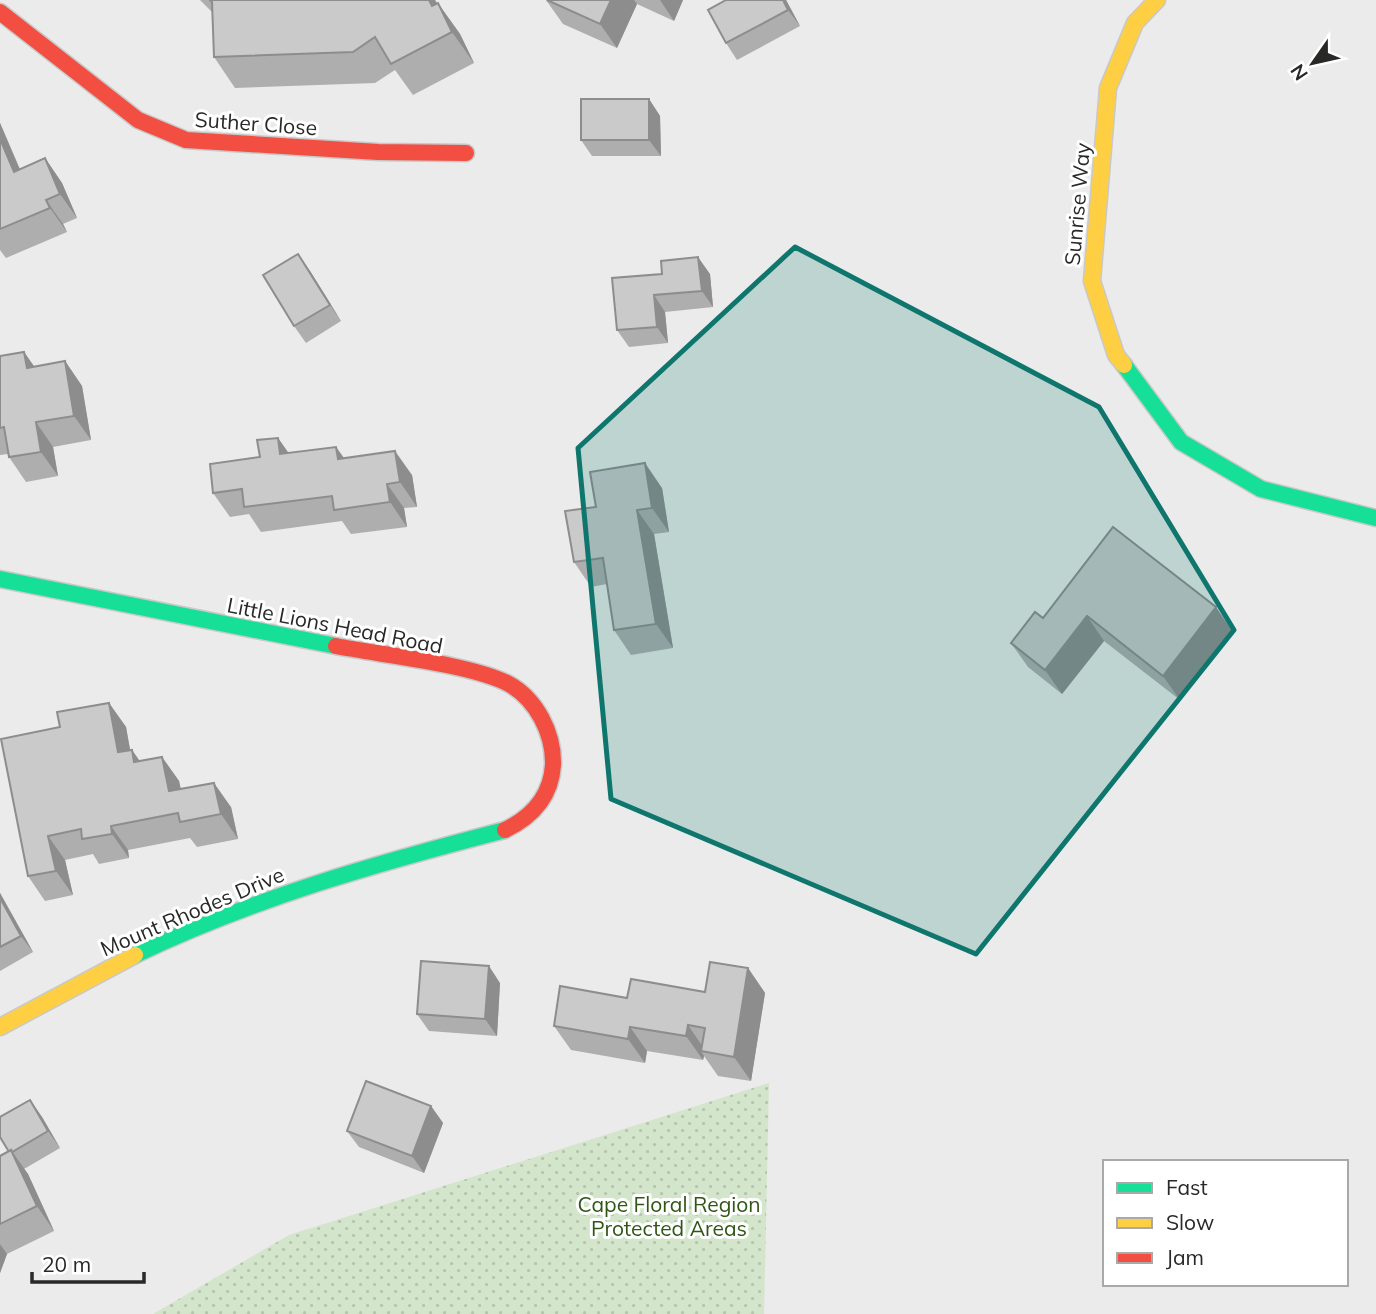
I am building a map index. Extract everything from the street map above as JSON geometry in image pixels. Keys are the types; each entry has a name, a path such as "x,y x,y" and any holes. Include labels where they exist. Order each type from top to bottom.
{"street":[{"name":"Sunrise Way","path":"1157,0 1135,23 1108,88 1092,281 1116,355 1181,442 1261,489 1376,519"},
{"name":"Suther Close","path":"0,12 138,120 186,140 378,152 466,153"},
{"name":"Little Lions Head Road","path":"0,579 139,609 472,673 512,685 539,709 551,740 550,782 541,801 529,816"},
{"name":"Mount Rhodes Drive","path":"0,1027 156,945 240,908 334,876 507,829 529,816"}],"highlighted area":[{"path":"795,247 1099,407 1234,630 976,954 611,799 578,448"}],"green space":[{"name":"Cape Floral Region Protected Areas","path":"769,1083 764,1314 153,1314 289,1235"}],"building":[{"path":"210,0 429,0 432,6 438,3 452,32 391,64 375,37 353,52 214,57"},
{"path":"547,0 611,0 600,24"},
{"path":"726,0 783,0 788,10 726,43 708,10"},
{"path":"581,99 649,99 649,140 581,140"},
{"path":"0,139 14,172 45,158 60,194 46,200 50,208 0,229"},
{"path":"298,254 330,305 294,326 263,275"},
{"path":"698,257 702,291 654,295 657,327 617,330 612,278 662,274 661,261"},
{"path":"24,352 27,368 65,361 74,416 36,422 41,452 9,457 4,427 0,428 0,356"},
{"path":"278,438 280,454 336,447 338,459 395,451 400,482 387,484 390,502 334,510 332,496 244,507 242,489 213,493 210,464 260,457 257,440"},
{"path":"645,463 652,508 637,510 656,624 614,630 603,558 574,562 565,511 596,507 590,472"},
{"path":"1113,527 1216,607 1163,676 1087,616 1045,670 1011,643 1035,612 1043,618"},
{"path":"109,703 118,752 132,750 134,762 162,757 169,791 214,783 221,814 180,822 178,813 111,826 112,834 82,839 81,829 48,836 56,871 28,876 1,739 60,727 57,712"},
{"path":"0,898 21,936 0,947"},
{"path":"421,961 489,966 485,1019 417,1014"},
{"path":"710,962 748,968 734,1057 701,1051 705,1028 688,1025 686,1036 630,1027 628,1039 554,1026 560,986 627,998 631,979 705,992"},
{"path":"366,1081 431,1106 412,1156 347,1131"},
{"path":"30,1100 48,1131 9,1152 0,1137 0,1117"},
{"path":"11,1150 37,1206 0,1224 0,1156"}],"traffic: fast":[{"path":"1124,365 1181,442 1261,489 1376,518"},
{"path":"0,579 336,646"},
{"path":"135,955 271,899 410,855 505,830"}],"traffic: slow":[{"path":"1124,365 1116,355 1092,281 1108,88 1135,23 1157,0"},
{"path":"0,1027 135,955"}],"traffic: jam":[{"path":"0,12 138,120 186,140 378,152 466,153"},
{"path":"336,646 472,671 509,684 527,698 547,729 553,765 544,796 524,819 505,830"}]}
